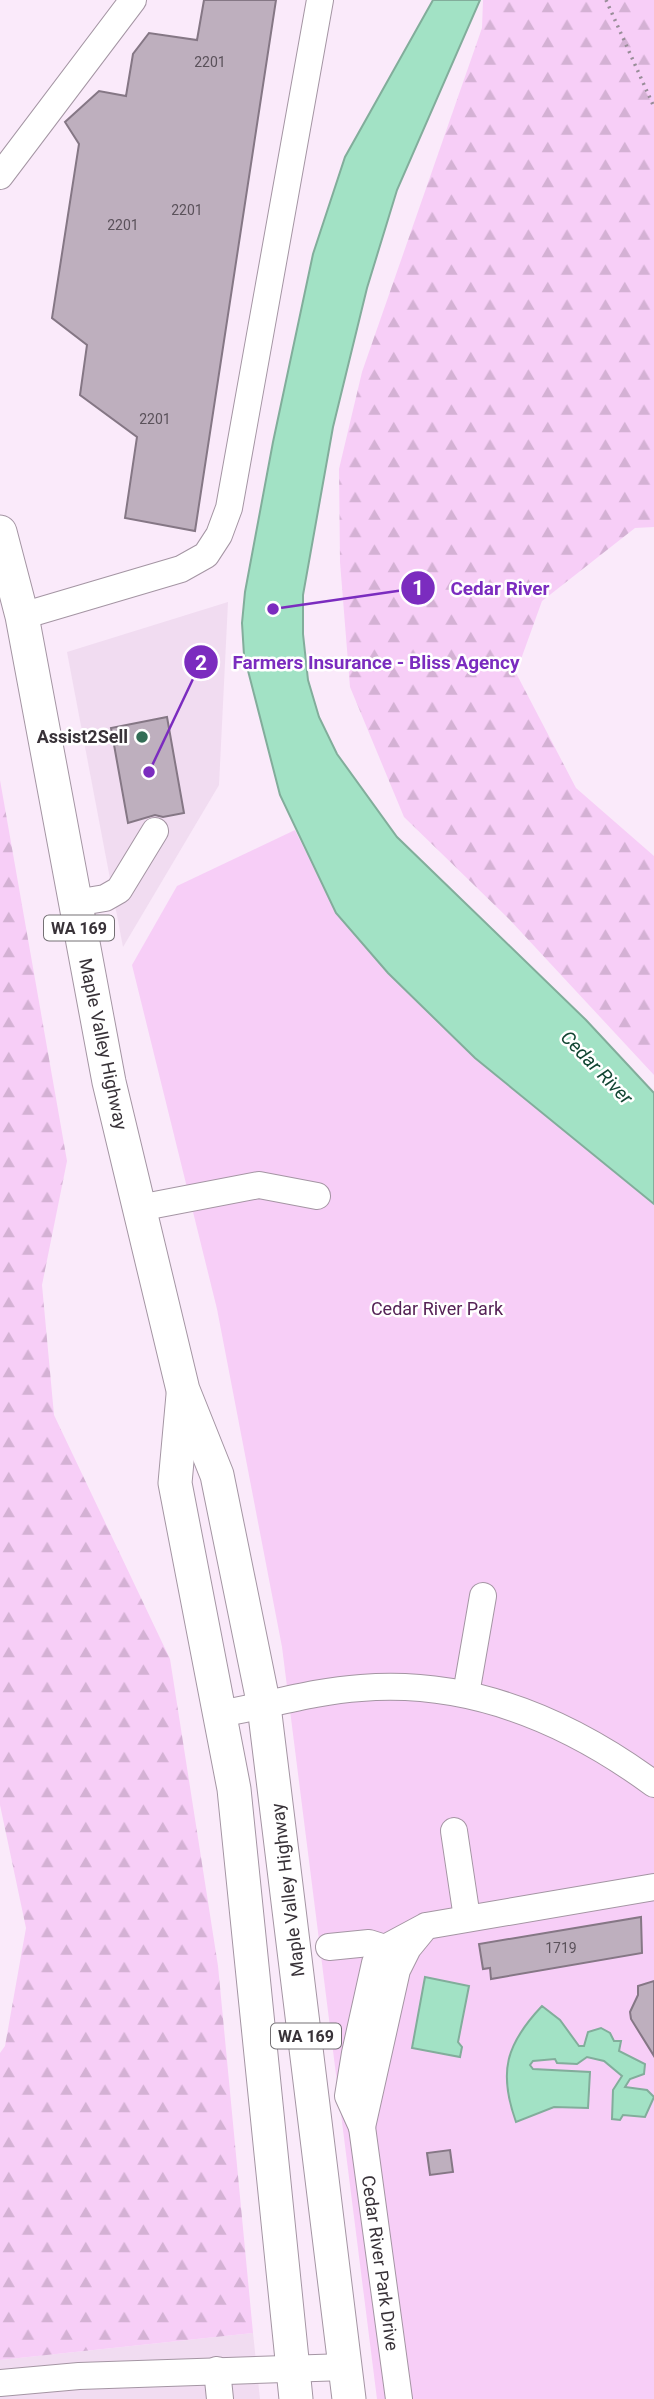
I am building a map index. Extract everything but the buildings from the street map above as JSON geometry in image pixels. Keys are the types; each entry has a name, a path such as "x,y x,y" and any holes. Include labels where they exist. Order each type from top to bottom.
{"main road":[{"name":"Maple Valley Highway","path":"0,532 22,616 109,1082 183,1390 217,1475 264,1706 348,2383"},
{"name":"Maple Valley Highway","path":"183,1390 175,1483 234,1790 294,2384"}],"street":[{"path":"0,176 133,0"},
{"path":"22,616 181,569 206,555 219,535 229,508 320,0"},
{"path":"75,904 105,898 119,890 155,831"},
{"path":"139,1208 259,1185 317,1196"},
{"path":"466,1694 483,1596"},
{"path":"219,1714 360,1688 403,1687 466,1694 499,1701 562,1727 654,1784"},
{"path":"454,1831 467,1918"},
{"path":"330,1947 369,1943 385,1948 426,1926 654,1887"},
{"name":"Cedar River Park Drive","path":"362,2127 397,1970 408,1948 426,1926"},
{"name":"Cedar River Park Drive","path":"385,1948 375,1963 348,2096 362,2127 399,2399"},
{"path":"0,2383 81,2387 217,2370 294,2384 348,2383"},
{"path":"217,2370 219,2399"}],"path":[{"path":"606,0 654,107"}],"shaded area":[{"path":"228,602 219,785 123,947 67,652"},
{"path":"253,2333 260,2399 0,2399 0,2360"}],"green space":[{"path":"483,0 654,0 654,527 635,528 542,601 516,673 576,788 654,856 654,1075 509,919 404,817 350,687 340,562 339,469 362,372 482,28"},
{"path":"0,780 67,1161 42,1285 54,1415 170,1659 218,1966 253,2333 0,2360 0,2053 5,2046 26,1928 0,1805"},
{"name":"Cedar River Park","path":"295,830 336,913 388,973 475,1058 654,1204 654,2399 377,2399 282,1647 217,1309 132,965 177,886"}],"water":[{"name":"Cedar River","path":"433,0 480,0 397,190 367,288 333,427 303,595 303,634 308,680 319,717 337,754 397,837 586,1020 654,1093 654,1204 475,1058 388,973 336,913 280,795 244,655 242,623 245,592 273,442 313,254 345,157"},
{"path":"425,1977 469,1986 458,2042 462,2047 460,2057 412,2048"},
{"path":"542,2006 560,2020 579,2046 584,2046 588,2032 601,2028 610,2033 614,2041 621,2041 619,2051 645,2064 644,2074 630,2079 625,2087 647,2090 654,2097 645,2117 623,2115 620,2120 612,2119 613,2090 622,2076 604,2061 587,2057 577,2064 557,2063 555,2059 533,2061 530,2065 533,2069 590,2072 588,2108 554,2107 516,2122 507,2088 509,2059 520,2033"}],"place":[{"name":"Cedar River","path":"273,609"},
{"name":"Assist2Sell","path":"142,737"},
{"name":"Farmers Insurance - Bliss Agency","path":"149,772"}]}
